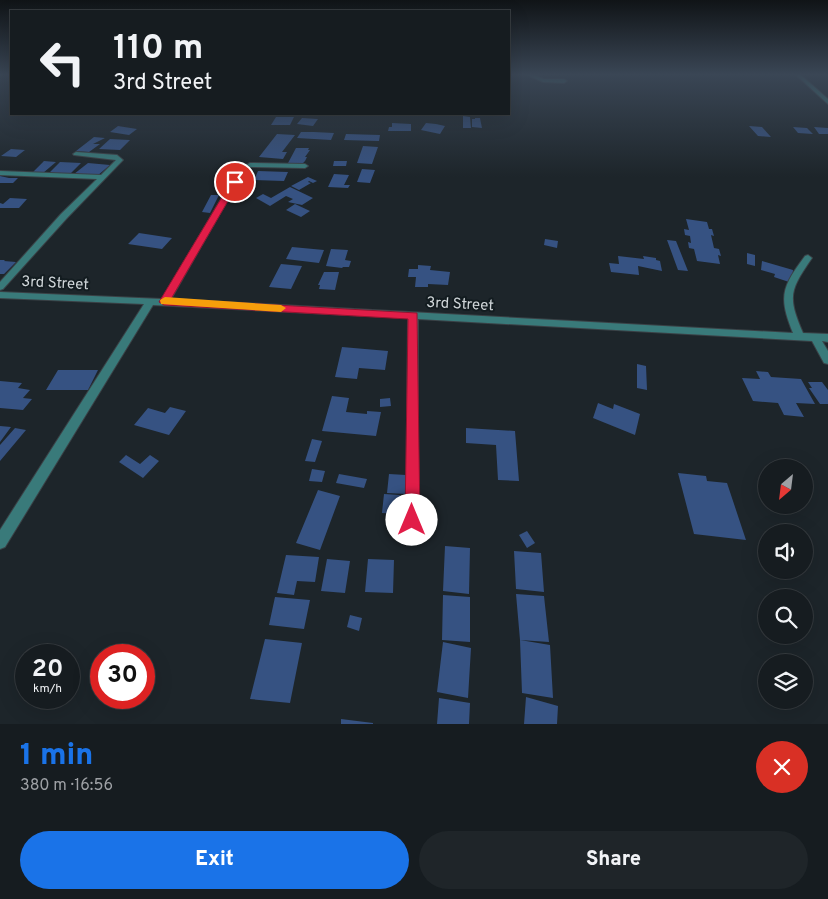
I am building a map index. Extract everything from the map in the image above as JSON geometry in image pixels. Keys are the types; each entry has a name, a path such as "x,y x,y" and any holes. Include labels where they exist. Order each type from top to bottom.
{"street":[{"path":"0,287 120,158 76,154"},
{"path":"164,302 242,169 250,165 305,166"},
{"path":"0,173 102,177"},
{"path":"800,337 788,305 786,292 792,278 808,258"},
{"name":"3rd Street","path":"0,295 164,302 828,338"},
{"path":"0,542 150,302"},
{"path":"412,520 413,316"},
{"path":"815,338 828,360"}],"building":[{"path":"463,116 470,117 471,128 463,128"},
{"path":"276,117 294,117 290,125 271,125"},
{"path":"302,118 318,119 313,126 297,124"},
{"path":"480,118 482,128 472,127 472,119"},
{"path":"392,123 411,124 411,131 388,131 389,127 392,127"},
{"path":"426,123 445,126 440,134 421,130"},
{"path":"118,126 137,129 129,135 110,132"},
{"path":"749,126 762,127 771,137 758,136"},
{"path":"793,127 807,128 813,134 798,133"},
{"path":"814,127 828,128 828,134 819,134"},
{"path":"301,132 334,133 331,140 297,138"},
{"path":"277,134 295,135 282,152 287,152 283,159 259,157"},
{"path":"346,134 380,135 379,141 344,140"},
{"path":"94,137 105,138 93,144 100,144 89,152 76,151"},
{"path":"110,139 130,140 120,150 99,149"},
{"path":"363,146 378,147 372,164 357,163"},
{"path":"296,148 309,148 308,150 310,150 302,164 288,163"},
{"path":"11,149 25,150 16,157 1,156"},
{"path":"44,161 56,162 43,173 32,173"},
{"path":"334,161 347,161 346,166 333,166"},
{"path":"60,162 81,163 70,174 48,174"},
{"path":"88,163 110,165 97,176 74,174"},
{"path":"362,169 375,170 370,183 357,182"},
{"path":"258,171 288,172 284,181 254,180"},
{"path":"334,174 349,175 344,185 350,185 348,188 328,187"},
{"path":"0,176 18,178 13,183 0,183"},
{"path":"308,177 317,181 313,183 309,181 311,183 299,190 291,186"},
{"path":"290,187 313,198 302,205 288,202 293,199 286,196 270,206 256,198 263,194 271,198"},
{"path":"211,195 219,195 210,213 202,212"},
{"path":"10,198 27,199 19,208 0,208 0,203 3,204"},
{"path":"295,204 310,211 301,217 286,210"},
{"path":"686,219 707,222 714,236 711,235 714,248 719,249 721,256 718,255 720,264 697,261 694,249 689,248 688,242 691,243 690,236 685,235 684,229 689,230"},
{"path":"139,233 172,238 162,249 128,244"},
{"path":"545,239 558,241 557,248 544,245"},
{"path":"667,240 676,241 688,271 678,270"},
{"path":"292,247 324,250 319,263 286,259"},
{"path":"331,249 348,250 345,260 351,261 349,267 326,266"},
{"path":"747,253 755,255 755,266 747,264"},
{"path":"618,256 644,259 643,256 656,258 656,260 660,261 662,271 638,266 639,275 611,272 609,263 619,264"},
{"path":"0,260 16,262 4,274 0,274"},
{"path":"762,261 793,270 792,283 774,277 775,274 761,270"},
{"path":"281,264 302,266 291,289 269,287"},
{"path":"418,265 431,266 430,270 450,272 448,285 428,284 428,287 415,287 416,277 408,277 409,269 418,269"},
{"path":"324,272 339,272 335,290 319,289 320,285 318,285"},
{"path":"342,347 388,351 385,370 359,368 357,379 335,377"},
{"path":"637,364 646,366 647,390 637,388"},
{"path":"58,370 98,370 88,390 46,390"},
{"path":"756,371 768,372 771,377 801,379 815,404 796,403 804,417 784,415 778,403 753,401 742,378 760,379"},
{"path":"0,381 22,383 18,388 30,390 23,398 32,399 23,410 0,408"},
{"path":"808,382 822,382 828,390 828,404 820,404 809,388 812,388"},
{"path":"332,396 349,398 346,412 367,414 367,411 381,412 376,436 322,431"},
{"path":"390,398 391,406 380,407 380,399"},
{"path":"598,403 613,409 614,404 640,414 635,435 593,418"},
{"path":"170,407 186,411 169,435 134,425 148,408 165,413"},
{"path":"0,426 11,427 0,442"},
{"path":"15,428 26,430 0,461 0,445"},
{"path":"466,428 515,431 519,481 498,480 496,445 466,443"},
{"path":"312,439 322,441 315,462 305,461"},
{"path":"126,455 140,464 150,455 159,461 143,478 119,462"},
{"path":"312,469 325,471 322,482 309,481"},
{"path":"678,473 706,476 707,481 727,483 746,540 694,534"},
{"path":"339,474 367,479 364,488 336,483"},
{"path":"389,474 406,475 406,494 387,493"},
{"path":"318,490 340,496 320,550 296,543"},
{"path":"384,494 400,495 399,514 382,513"},
{"path":"527,531 535,543 527,548 519,535"},
{"path":"445,546 470,548 469,594 443,591"},
{"path":"514,551 541,553 544,592 516,589"},
{"path":"286,555 319,557 315,582 297,581 294,595 277,593"},
{"path":"327,559 350,561 345,593 321,591"},
{"path":"368,559 394,560 393,593 365,592"},
{"path":"516,594 544,596 549,642 520,640"},
{"path":"443,595 470,597 470,642 442,640"},
{"path":"275,597 310,600 304,629 269,625"},
{"path":"350,615 362,618 359,631 347,627"},
{"path":"265,639 302,643 290,703 250,699"},
{"path":"520,640 550,645 553,698 522,693"},
{"path":"443,642 471,648 468,698 437,692"},
{"path":"526,697 558,706 557,724 524,724"},
{"path":"439,698 470,703 469,724 437,724"},
{"path":"341,719 373,723 373,724 341,724"}],"slow traffic":[{"path":"165,300 164,302 281,308"}],"route":[{"path":"235,182 164,302 413,316 412,520"}]}
